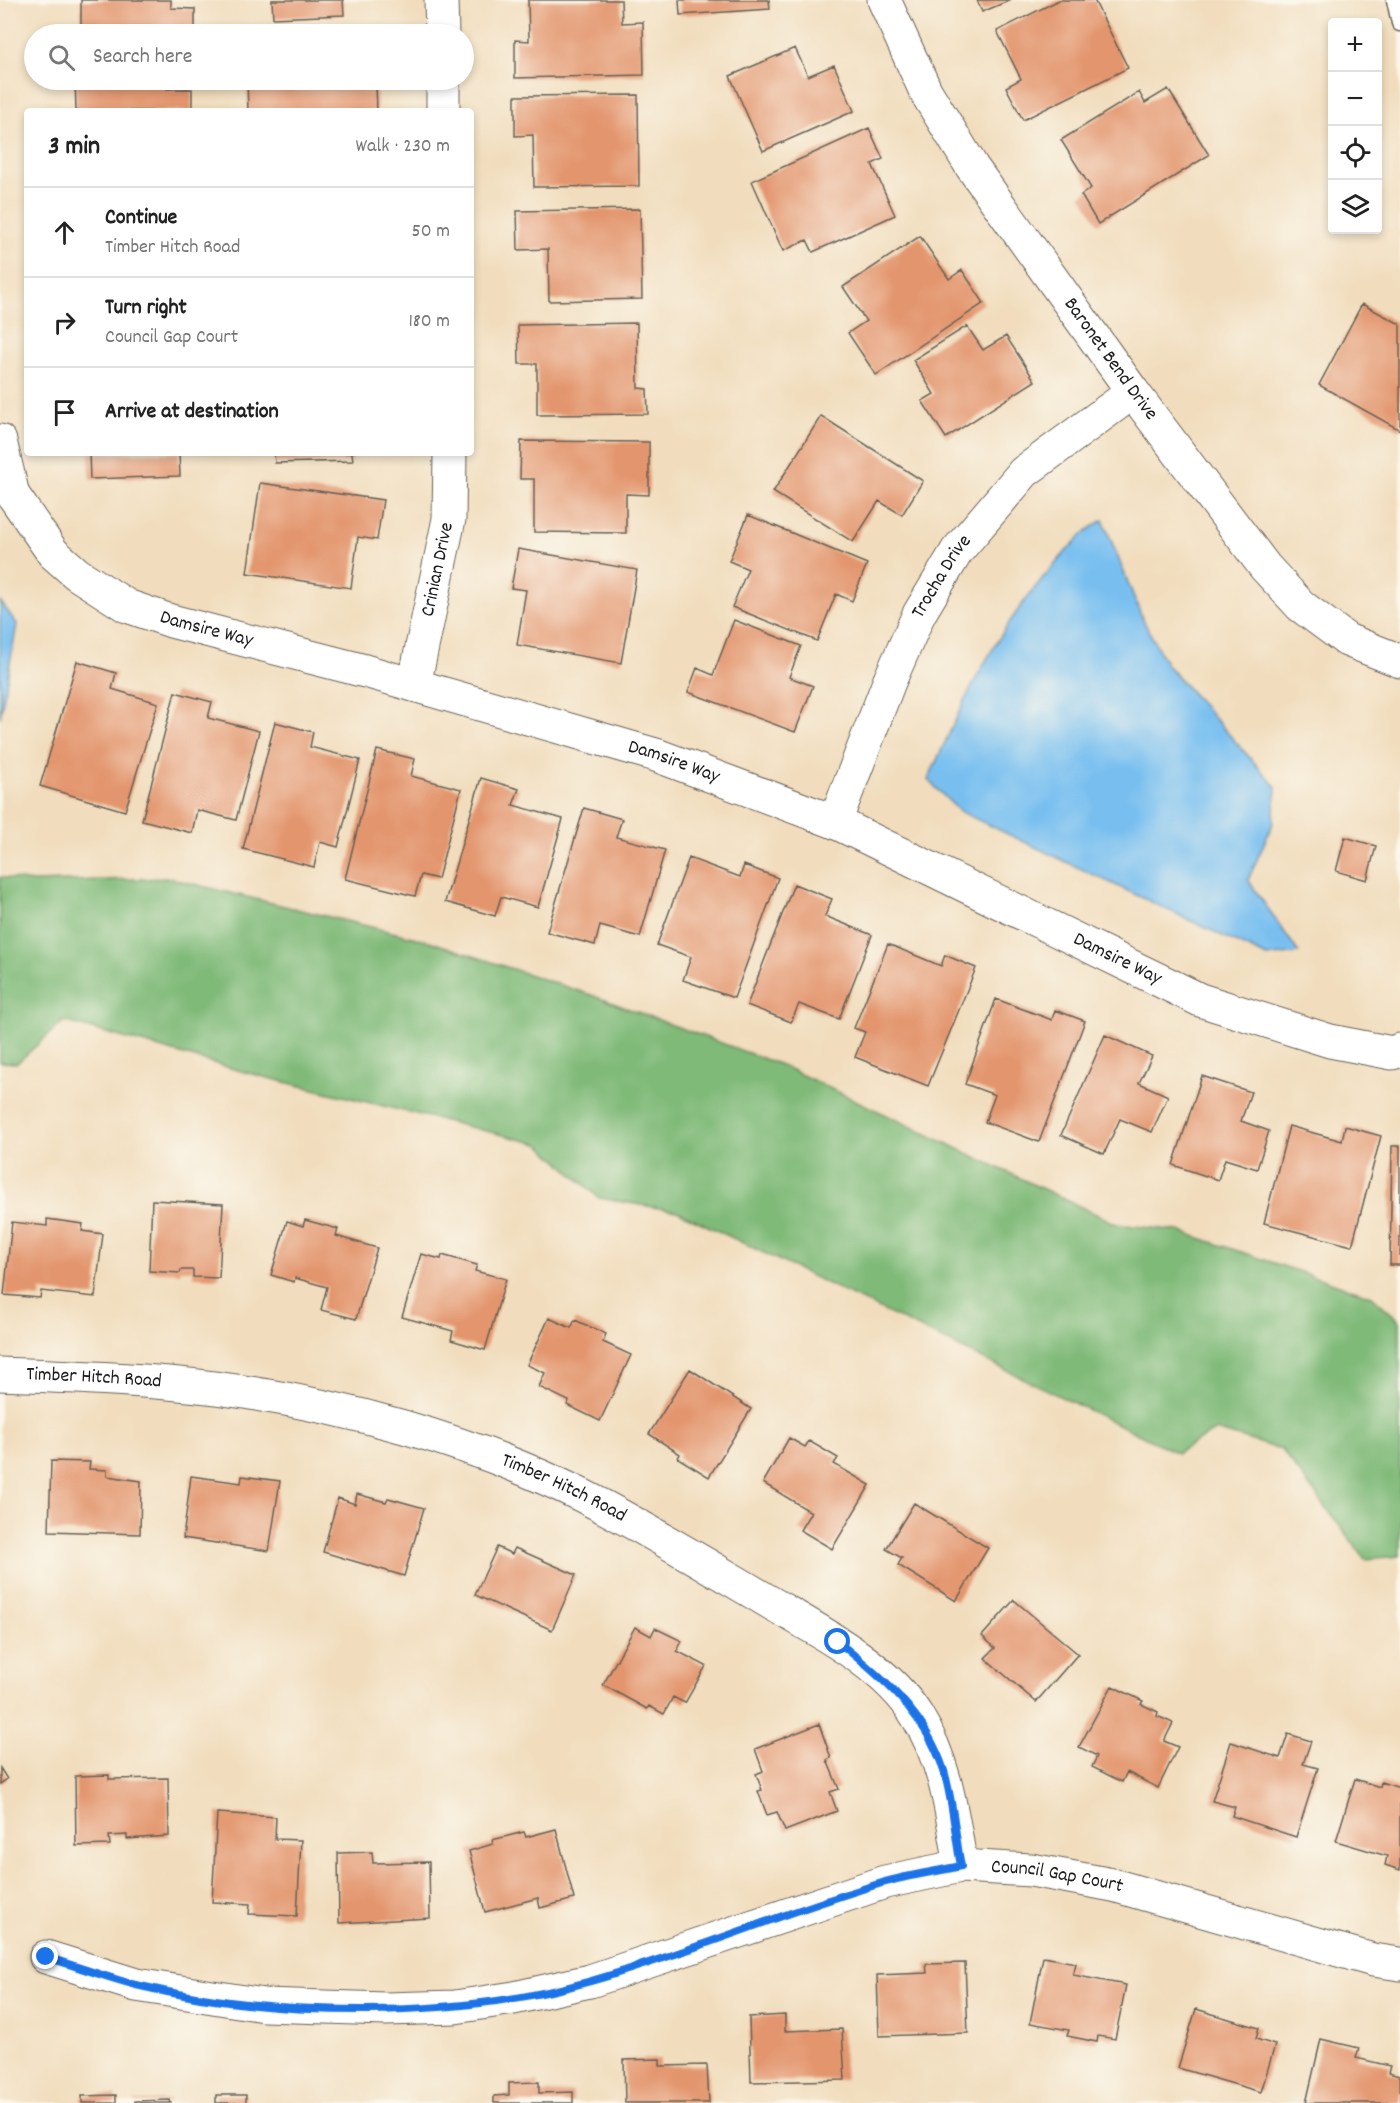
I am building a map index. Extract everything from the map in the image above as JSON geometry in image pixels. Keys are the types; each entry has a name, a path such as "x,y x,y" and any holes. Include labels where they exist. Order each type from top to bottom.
{"street":[{"path":"441,0 442,24"},
{"name":"Baronet Bend Drive","path":"884,0 926,92 972,167 1133,392 1265,567 1301,606 1347,640 1400,660"},
{"path":"443,90 443,108"},
{"name":"Trocha Drive","path":"835,822 915,624 957,550 1024,472 1133,392"},
{"name":"Damsire Way","path":"0,441 14,495 53,553 77,574 127,606 171,621 414,685 656,755 835,822 1200,1000 1330,1041 1392,1053 1400,1050"},
{"name":"Crinian Drive","path":"414,685 449,519 450,456"},
{"name":"Timber Hitch Road","path":"0,1374 215,1388 292,1401 375,1420 449,1442 583,1496 838,1642 884,1678 917,1715 944,1771 961,1866"},
{"name":"Council Gap Court","path":"46,1957 136,1985 264,2005 386,2009 455,2007 514,1998 590,1981 885,1882 961,1866 1031,1870 1113,1885 1363,1957 1400,1964"}],"lane":[{"path":"1395,0 1400,23"}],"green space":[{"path":"0,877 33,882 169,878 429,941 594,996 781,1065 1117,1224 1179,1231 1372,1296 1400,1321 1400,1556 1365,1559 1282,1450 1216,1430 1177,1453 677,1211 599,1198 539,1144 248,1073 64,1021 17,1063 0,1062"}],"water":[{"path":"1103,520 1143,620 1167,665 1276,787 1273,823 1248,880 1299,953 1267,957 959,811 928,780 954,722 998,639 1035,588 1072,545"},
{"path":"0,601 17,624 0,718"}],"building":[{"path":"81,0 171,0 171,8 195,9 195,24 81,24"},
{"path":"272,0 343,0 344,15 273,18"},
{"path":"528,0 621,0 622,23 643,22 644,75 515,78 515,40 529,41"},
{"path":"679,0 769,0 770,9 680,15"},
{"path":"977,0 1011,0 982,12"},
{"path":"1059,0 1094,0 1128,68 1023,120 1006,87 1021,79 997,31"},
{"path":"795,48 808,76 834,65 854,111 763,151 730,76"},
{"path":"1168,89 1209,155 1098,224 1081,195 1091,188 1061,140 1139,92 1145,103"},
{"path":"75,90 192,90 192,108 76,108"},
{"path":"247,90 376,90 377,108 248,108"},
{"path":"638,95 639,186 534,187 533,135 515,136 515,96"},
{"path":"869,128 883,159 872,164 895,215 813,252 807,240 783,251 752,181"},
{"path":"640,209 642,299 549,301 548,249 518,250 517,211"},
{"path":"920,236 949,279 962,270 984,303 876,375 848,333 866,321 843,287"},
{"path":"1362,304 1400,324 1400,430 1319,385"},
{"path":"637,323 638,388 647,389 648,414 537,415 537,364 519,364 518,325"},
{"path":"967,326 983,350 1006,336 1035,381 946,438 922,401 934,394 913,360"},
{"path":"821,416 923,481 902,515 879,501 853,542 773,492"},
{"path":"521,441 649,442 649,495 626,494 626,533 534,532 534,479 520,479"},
{"path":"89,456 179,456 180,476 90,479"},
{"path":"274,456 352,456 353,461 275,463"},
{"path":"260,483 383,500 377,540 358,537 351,588 247,573"},
{"path":"748,515 867,564 852,601 836,594 817,641 732,607 748,569 729,561"},
{"path":"518,549 637,570 621,663 517,645 526,590 511,588"},
{"path":"734,620 801,646 789,677 813,686 795,732 688,692 697,668 713,675"},
{"path":"77,661 116,673 112,689 158,703 125,811 40,786"},
{"path":"175,692 212,702 208,718 259,731 236,820 197,810 192,833 142,820"},
{"path":"275,722 313,732 310,747 360,760 338,847 320,842 314,867 243,849"},
{"path":"377,750 415,759 411,776 461,789 438,879 421,875 415,896 345,879"},
{"path":"481,778 519,789 513,805 563,819 538,907 501,897 495,916 445,902"},
{"path":"584,808 622,819 616,837 665,850 640,937 600,926 595,945 547,932"},
{"path":"1345,837 1376,846 1367,880 1336,871"},
{"path":"689,858 740,877 744,865 778,878 734,998 683,980 691,957 657,945"},
{"path":"794,884 832,899 825,916 872,935 839,1019 799,1004 791,1022 747,1005"},
{"path":"888,944 941,966 945,955 976,968 928,1086 855,1057 865,1032 854,1028"},
{"path":"996,999 1052,1020 1055,1010 1085,1021 1039,1142 985,1122 995,1095 965,1084"},
{"path":"1105,1035 1152,1056 1139,1083 1168,1096 1152,1132 1120,1119 1104,1154 1061,1135"},
{"path":"1202,1076 1251,1092 1241,1121 1269,1131 1257,1169 1225,1159 1218,1180 1173,1165"},
{"path":"1289,1126 1342,1141 1345,1126 1381,1136 1352,1246 1264,1223"},
{"path":"1392,1146 1400,1146 1400,1265 1390,1265"},
{"path":"152,1200 223,1204 219,1278 193,1277 193,1270 181,1270 180,1273 149,1271"},
{"path":"47,1219 83,1224 82,1231 103,1234 95,1297 41,1291 40,1298 4,1295 12,1222 47,1226"},
{"path":"305,1220 338,1229 336,1236 377,1248 356,1319 321,1310 327,1287 295,1278 294,1282 271,1275 287,1221 303,1226"},
{"path":"421,1254 441,1259 442,1255 477,1265 475,1271 506,1279 485,1350 451,1340 453,1331 402,1317"},
{"path":"549,1318 571,1328 575,1320 606,1334 603,1342 631,1355 600,1421 567,1405 569,1401 539,1387 545,1373 527,1365"},
{"path":"690,1369 751,1409 709,1477 678,1458 680,1454 649,1434"},
{"path":"789,1438 805,1447 809,1441 838,1458 834,1464 870,1485 832,1549 800,1530 811,1512 763,1483"},
{"path":"51,1461 90,1462 89,1469 107,1470 107,1476 141,1481 140,1534 49,1531"},
{"path":"191,1476 241,1483 242,1476 280,1481 269,1551 183,1538"},
{"path":"357,1494 386,1502 388,1498 424,1508 404,1576 323,1552 338,1498 355,1504"},
{"path":"914,1503 988,1548 956,1601 898,1565 902,1558 886,1549"},
{"path":"497,1547 512,1554 515,1548 576,1575 552,1630 475,1595"},
{"path":"1014,1600 1078,1654 1036,1702 985,1658 995,1648 982,1636"},
{"path":"635,1627 651,1636 655,1628 682,1641 677,1651 706,1666 685,1703 673,1697 664,1714 649,1706 647,1709 603,1685"},
{"path":"1112,1686 1143,1701 1141,1704 1158,1712 1157,1716 1173,1723 1164,1741 1178,1747 1158,1788 1127,1772 1122,1782 1092,1767 1097,1756 1079,1747"},
{"path":"819,1724 831,1758 827,1760 839,1789 830,1792 837,1811 785,1831 777,1812 767,1815 758,1791 762,1790 756,1774 763,1771 755,1749"},
{"path":"1288,1734 1311,1741 1303,1764 1318,1768 1296,1837 1232,1816 1235,1807 1212,1801 1231,1742 1280,1758"},
{"path":"0,1768 7,1779 0,1784"},
{"path":"109,1775 109,1779 168,1778 169,1836 127,1839 127,1835 109,1836 110,1845 76,1846 75,1776"},
{"path":"1355,1779 1380,1787 1381,1782 1400,1788 1400,1870 1385,1865 1387,1856 1336,1841"},
{"path":"217,1813 276,1817 275,1839 301,1840 297,1916 249,1914 250,1904 212,1902"},
{"path":"556,1829 574,1899 540,1908 538,1898 485,1912 469,1851 493,1844 492,1840 524,1832 526,1837"},
{"path":"372,1852 373,1863 429,1862 430,1918 339,1923 338,1853"},
{"path":"1043,1957 1076,1963 1073,1975 1126,1985 1115,2039 1098,2036 1097,2042 1067,2036 1069,2030 1030,2023"},
{"path":"965,1963 968,2033 879,2036 877,1975 927,1973 926,1964"},
{"path":"1196,2009 1259,2028 1256,2039 1275,2045 1261,2092 1178,2068"},
{"path":"785,2015 785,2031 842,2029 845,2080 751,2082 749,2017"},
{"path":"1321,2039 1359,2048 1356,2058 1390,2066 1388,2073 1400,2076 1400,2103 1306,2103"},
{"path":"660,2059 660,2066 707,2065 709,2103 625,2103 624,2060"},
{"path":"539,2082 539,2093 573,2092 573,2103 494,2103 494,2096 509,2095 509,2083"},
{"path":"116,2095 116,2103 82,2103 82,2096"},
{"path":"216,2095 246,2095 246,2103 216,2103"},
{"path":"170,2100 171,2103 135,2103 135,2101"}],"route":[{"path":"46,1957 136,1985 264,2005 386,2009 455,2007 514,1998 590,1981 662,1958 783,1914 885,1882 961,1866 944,1771 917,1715 884,1678 838,1642"}]}
